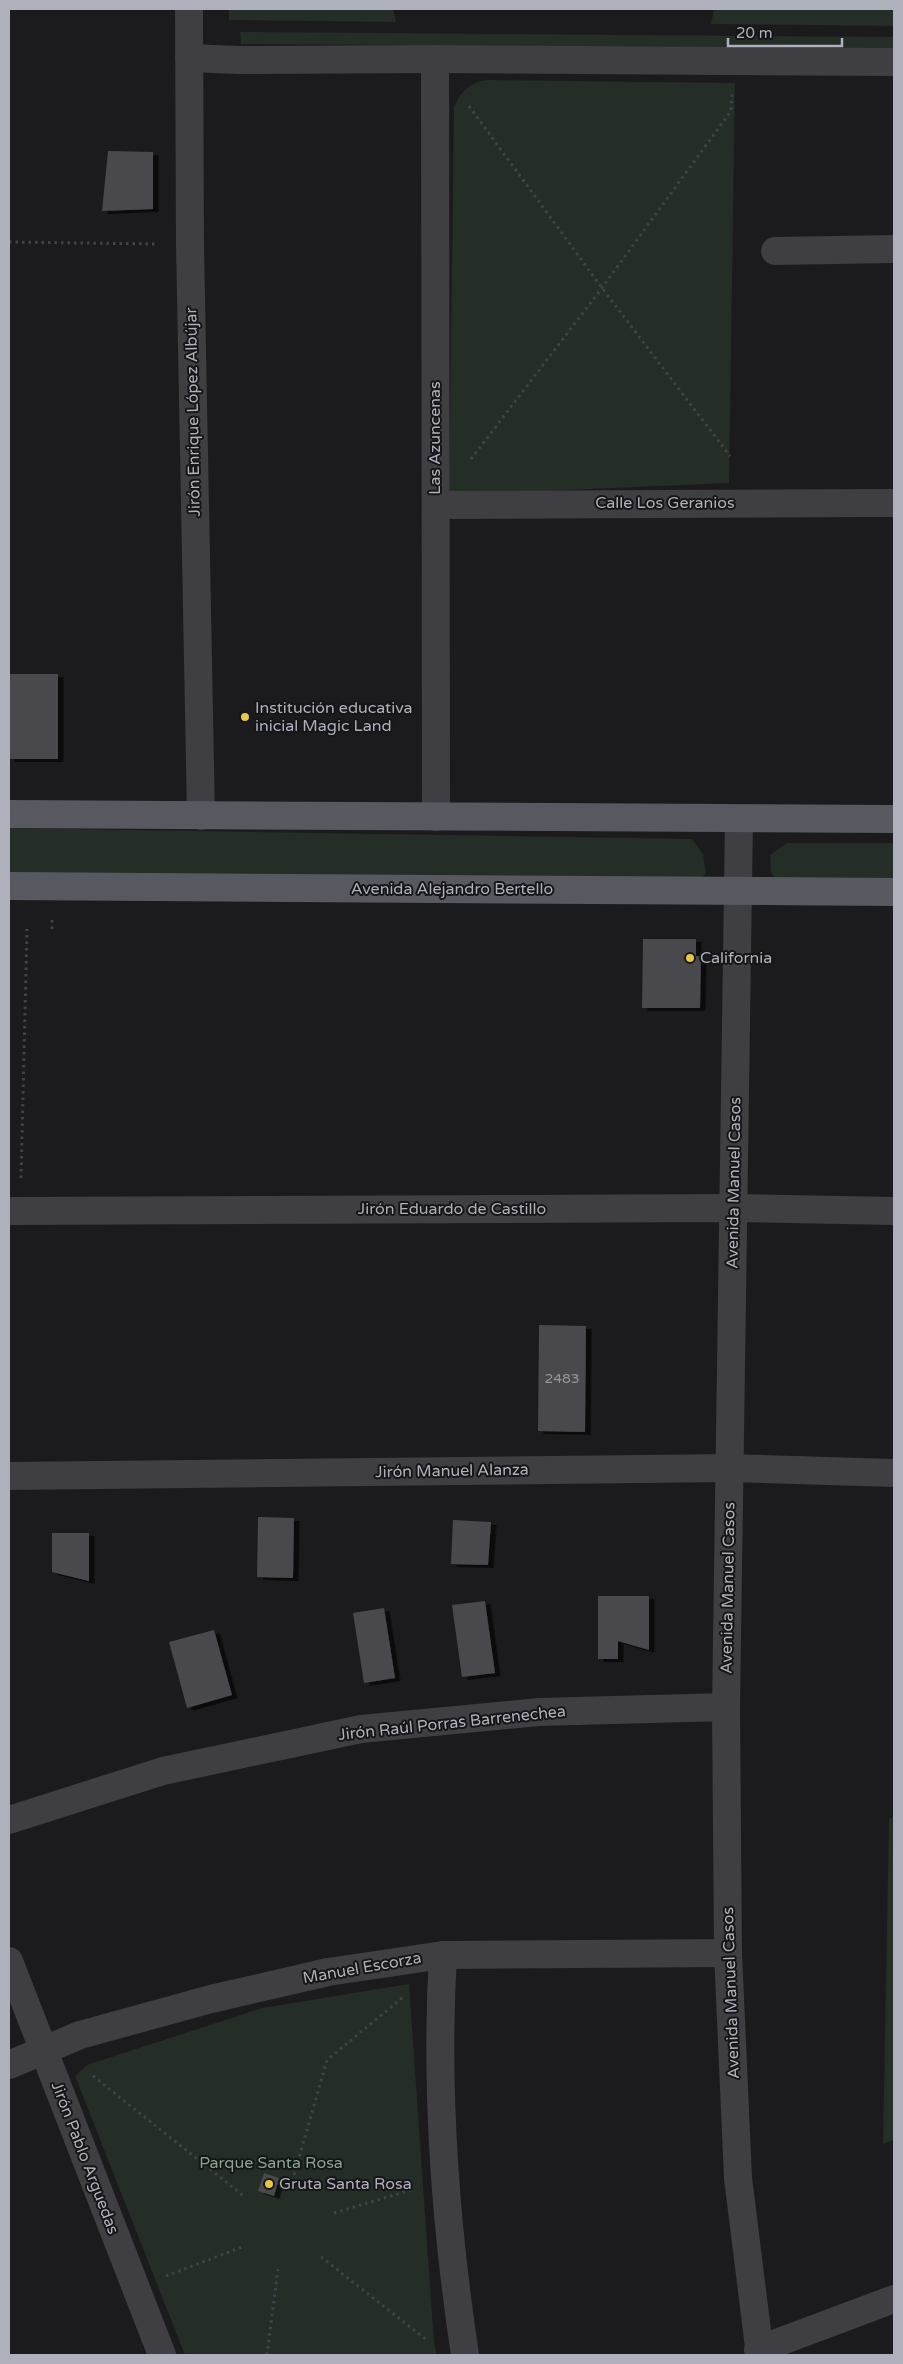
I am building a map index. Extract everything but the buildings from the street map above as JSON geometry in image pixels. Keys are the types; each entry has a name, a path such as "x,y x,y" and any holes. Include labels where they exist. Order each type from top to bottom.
{"main road":[{"path":"9,814 894,819"},
{"name":"Avenida Alejandro Bertello","path":"9,886 894,892"}],"street":[{"name":"Jirón Enrique López Albújar","path":"189,9 190,245 201,816"},
{"path":"189,58 239,60 435,59 894,62"},
{"name":"Las Azuncenas","path":"435,59 436,817"},
{"path":"775,251 894,249"},
{"name":"Calle Los Geranios","path":"436,505 894,504"},
{"name":"Avenida Manuel Casos","path":"739,819 736,891 734,1208 726,1707 728,1953 738,2178 759,2353"},
{"name":"Jirón Eduardo de Castillo","path":"9,1211 734,1208 894,1211"},
{"name":"Jirón Manuel Alanza","path":"9,1476 730,1468 894,1473"},
{"name":"Jirón Raúl Porras Barrenechea","path":"9,1820 163,1771 361,1729 539,1712 726,1707"},
{"name":"Manuel Escorza","path":"9,2065 44,2052 80,2035 211,1999 328,1972 443,1955 728,1953"},
{"path":"443,1955 441,2127 451,2262 465,2355"},
{"name":"Jirón Pablo Arguedas","path":"9,1961 162,2355"},
{"path":"759,2353 894,2299"}],"path":[{"path":"435,59 602,288 730,456"},
{"path":"436,505 602,288 731,111 734,61"},
{"path":"9,242 190,245"},
{"path":"21,1180 27,929"},
{"path":"294,2175 327,2060 402,1998"},
{"path":"93,2076 245,2197"},
{"path":"334,2213 411,2190"},
{"path":"166,2276 242,2247"},
{"path":"321,2258 428,2341"},
{"path":"267,2355 278,2269"}],"green space":[{"path":"229,9 393,9 396,22 229,20"},
{"path":"714,9 894,9 894,26 711,24"},
{"path":"240,32 894,37 894,49 241,44"},
{"path":"488,80 735,83 729,483 449,495 454,107 467,88"},
{"path":"9,828 692,839 703,854 706,874 688,887 9,874"},
{"path":"787,843 894,843 894,883 779,884 771,872 770,855"},
{"path":"889,1818 894,1818 894,2140 883,2144"},
{"name":"Parque Santa Rosa","path":"409,1984 434,2343 437,2355 185,2355 75,2076 87,2065 262,2008"}],"place":[{"name":"Institución educativa inicial Magic Land","path":"245,717"},
{"name":"California","path":"690,958"},
{"name":"Gruta Santa Rosa","path":"269,2184"}]}
